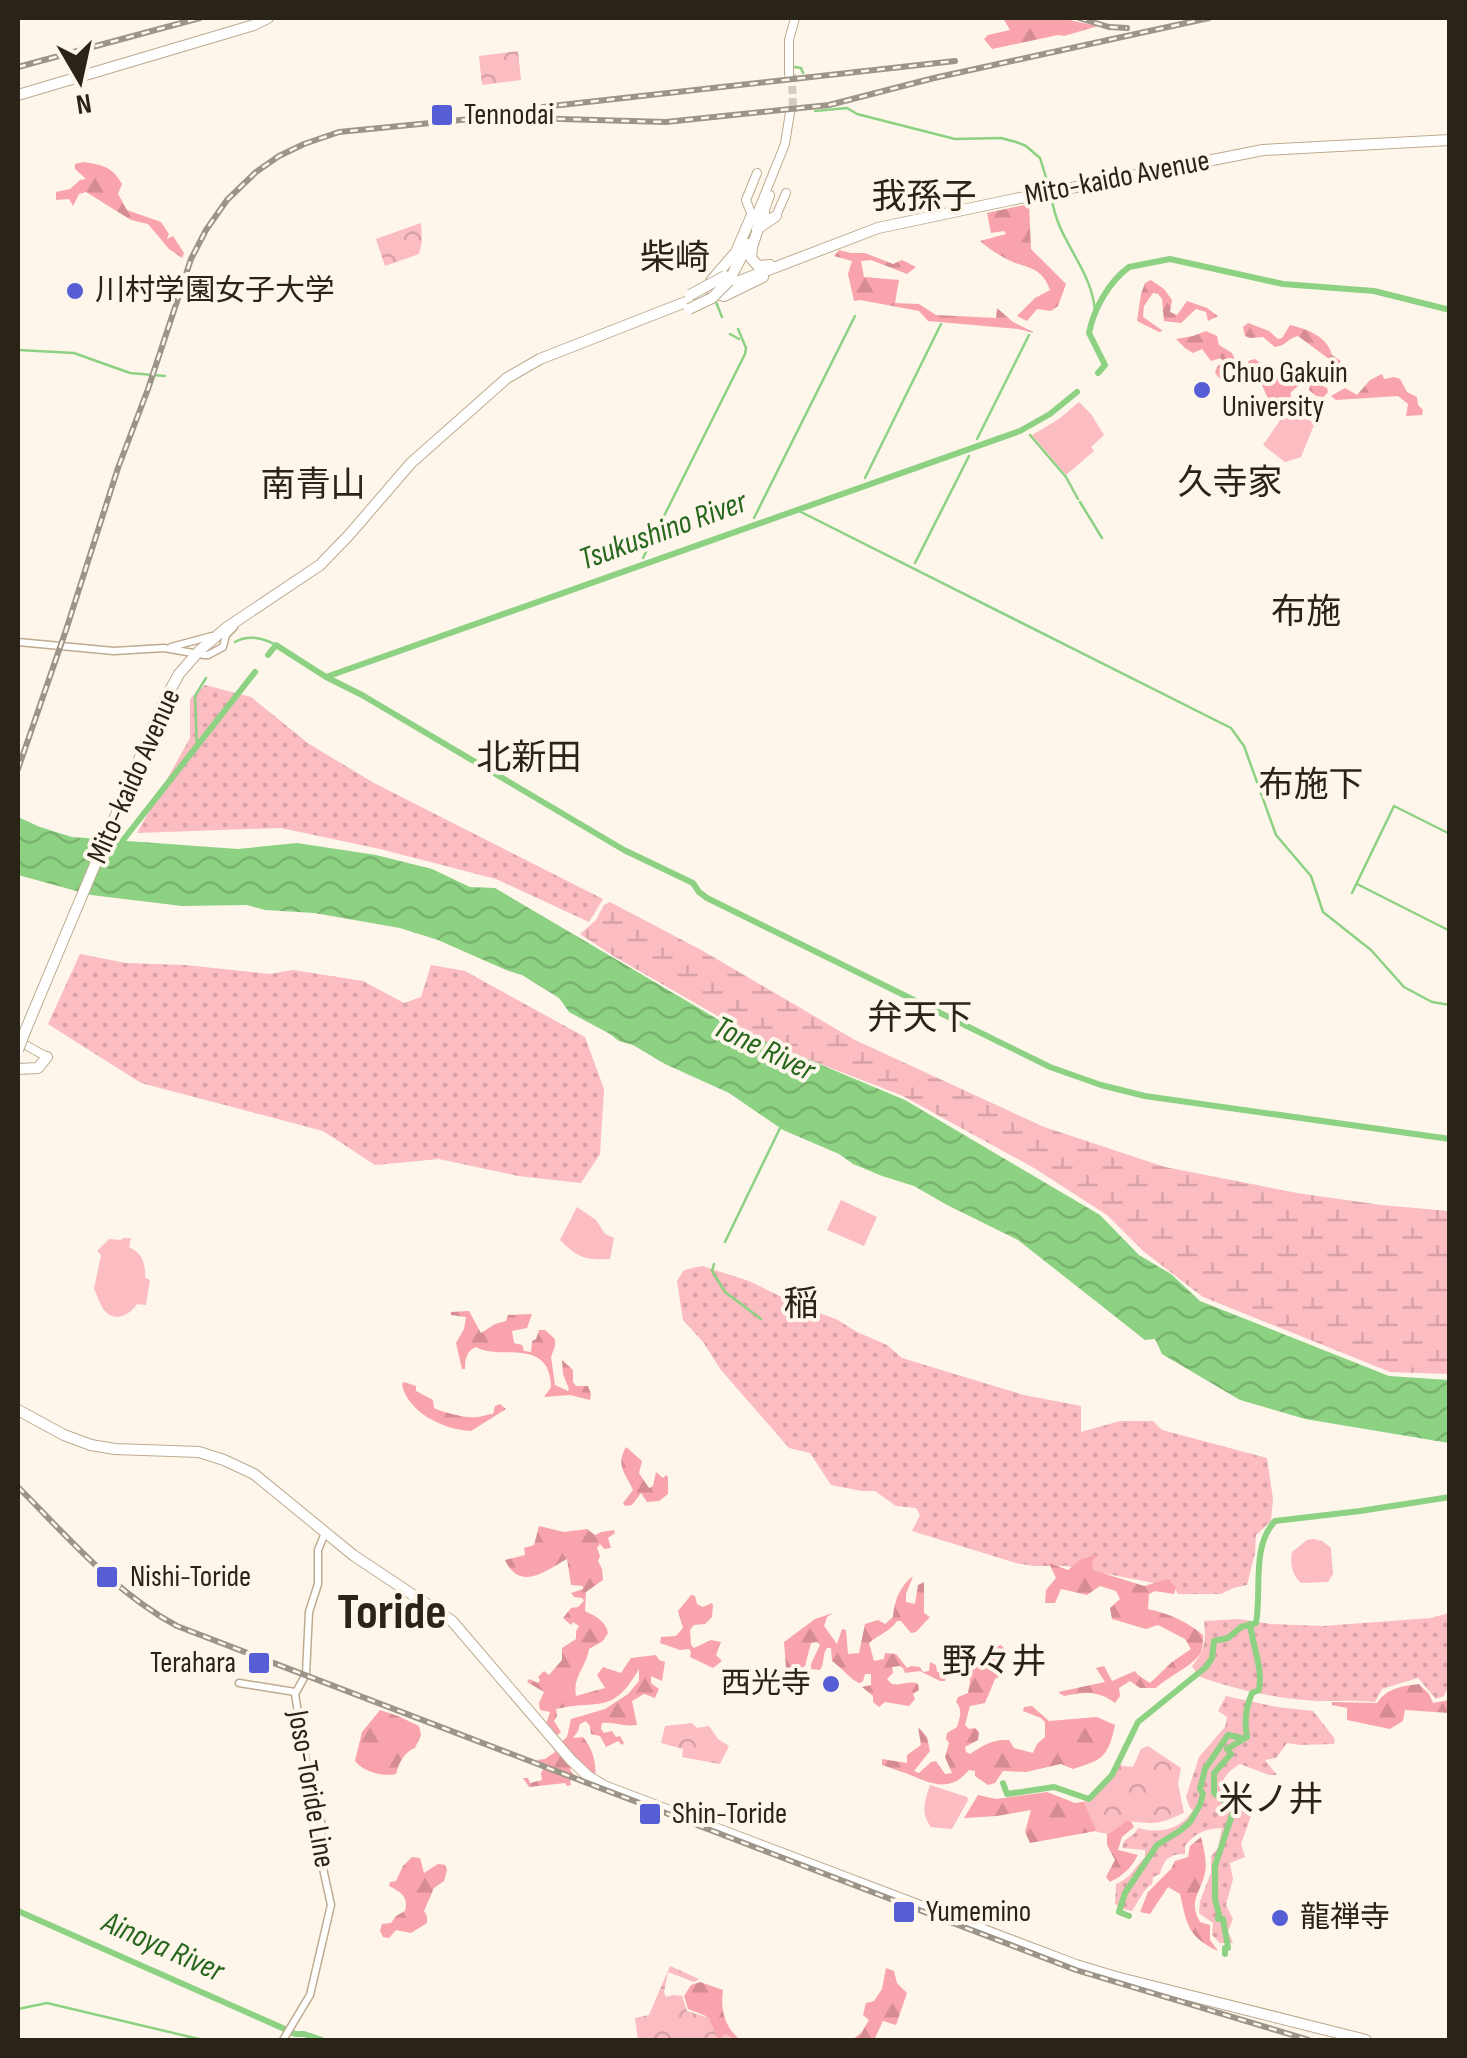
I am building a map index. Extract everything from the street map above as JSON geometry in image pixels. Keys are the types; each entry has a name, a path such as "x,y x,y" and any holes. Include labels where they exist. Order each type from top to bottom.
{"highway":[{"path":"18,95 268,18"},
{"name":"Mito-kaido Avenue","path":"716,292 888,226 1242,153 1450,142"},
{"name":"Mito-kaido Avenue","path":"19,1049 162,711 196,653 327,559 411,463 505,376 698,296 883,230 1218,161 1276,152 1450,142"},
{"path":"757,218 776,216"},
{"path":"757,218 751,256 762,267 832,246"},
{"path":"757,218 736,252 712,278 712,290 726,296 777,270"},
{"path":"602,338 712,298 744,253 757,218"},
{"path":"744,253 757,218"},
{"path":"698,296 727,278 757,218"},
{"name":"Mito-kaido Avenue","path":"230,627 329,562 415,464 511,379 541,361 698,296"},
{"path":"19,1049 32,1068"},
{"path":"18,1069 40,1066 47,1057"},
{"path":"18,1410 64,1436 91,1445 213,1458 253,1476 324,1535 464,1633 571,1760 595,1781 1042,1953 1116,1977 1366,2040"}],"main road":[{"path":"791,74 797,18"},
{"path":"757,218 788,145 791,112"},
{"path":"757,172 747,196 750,203 756,204 770,186"},
{"path":"776,216 786,192"},
{"path":"747,196 757,218"},
{"path":"18,642 114,651 164,648 196,653 219,640 224,642 230,627"},
{"path":"19,1049 47,1057"},
{"name":"Joso-Toride Line","path":"283,2040 311,1992 332,1901 321,1859 322,1820 308,1780 295,1692 306,1671 309,1615 318,1584 318,1550 324,1535"},
{"path":"239,1683 295,1692"}],"green space":[{"path":"1003,18 1066,18 1098,26 992,49 984,39 1010,30"},
{"path":"518,51 521,80 482,85 479,56"},
{"path":"83,162 114,173 122,184 118,194 127,210 161,222 169,234 167,239 173,236 184,253 182,258 148,224 131,220 86,192 79,194 73,206 69,199 56,200 56,192 86,179 75,169 75,164"},
{"path":"1029,204 1031,249 1066,284 1058,306 1051,311 1037,309 1027,321 1017,316 1050,290 1047,283 1036,271 1006,259 980,241 1006,234 991,233 987,213"},
{"path":"421,223 419,254 385,266 376,239"},
{"path":"839,250 865,253 893,264 902,260 916,267 907,274 871,260 861,261 864,277 899,280 895,303 919,304 936,315 996,318 997,308 1035,333 928,321 919,311 854,301 848,274 852,261 834,256"},
{"path":"1151,280 1172,300 1170,312 1177,315 1187,301 1218,316 1208,321 1206,312 1196,309 1181,323 1164,321 1162,299 1153,293 1144,306 1143,317 1163,331 1137,321 1141,294 1145,283"},
{"path":"1248,323 1278,339 1290,325 1309,331 1321,338 1341,361 1337,365 1298,336 1275,347 1263,337 1245,336 1243,327"},
{"path":"1206,331 1217,336 1219,345 1232,353 1235,360 1224,369 1226,372 1237,364 1249,365 1248,361 1255,359 1271,367 1272,386 1282,368 1297,365 1318,376 1318,384 1328,392 1324,397 1316,396 1309,390 1310,384 1303,382 1291,392 1290,405 1278,408 1252,373 1245,371 1220,379 1215,373 1223,362 1221,358 1211,361 1202,349 1193,353 1176,339"},
{"path":"1382,374 1384,379 1400,379 1407,392 1417,397 1422,415 1406,416 1408,404 1398,396 1336,400 1331,396 1345,388 1357,395 1370,380"},
{"path":"1079,402 1104,435 1091,447 1094,451 1066,475 1032,435"},
{"path":"1285,413 1305,414 1314,425 1301,457 1285,462 1263,445"},
{"path":"205,685 251,697 309,744 374,783 603,899 589,922 496,879 281,828 137,833 190,738 190,699"},
{"path":"610,902 855,1040 1044,1127 1165,1167 1297,1193 1449,1211 1449,1374 1390,1372 1203,1297 1143,1251 1107,1215 1034,1168 903,1096 772,1045 735,1026 580,934"},
{"path":"80,954 126,963 270,974 293,970 363,981 404,1003 421,997 431,965 465,971 585,1037 604,1089 600,1154 581,1183 518,1176 439,1159 375,1165 323,1131 141,1083 48,1024"},
{"path":"841,1200 877,1217 864,1246 827,1230"},
{"path":"577,1207 614,1238 610,1259 582,1257 560,1240"},
{"path":"131,1238 129,1247 140,1255 145,1278 150,1280 146,1305 137,1304 124,1315 114,1316 105,1311 94,1289 101,1255 97,1251 109,1239"},
{"path":"702,1266 749,1281 836,1319 887,1345 902,1358 1024,1395 1081,1406 1081,1432 1120,1421 1153,1421 1162,1430 1267,1458 1273,1499 1271,1521 1256,1535 1247,1585 1221,1594 1178,1594 1171,1582 1159,1584 1066,1566 1016,1563 912,1531 920,1515 916,1508 896,1506 875,1491 831,1485 810,1453 789,1448 683,1320 677,1281 684,1270"},
{"path":"469,1311 481,1333 506,1321 508,1315 532,1314 527,1328 512,1331 514,1343 531,1352 539,1330 545,1330 555,1339 551,1357 555,1385 569,1389 562,1360 573,1370 576,1386 588,1386 590,1400 570,1395 544,1397 551,1387 548,1371 542,1361 522,1353 476,1347 468,1353 462,1369 456,1343 466,1317 451,1312"},
{"path":"404,1382 433,1400 434,1408 449,1413 473,1417 493,1414 500,1404 506,1409 471,1431 450,1427 419,1411 405,1394"},
{"path":"626,1447 642,1461 639,1473 649,1488 656,1472 668,1477 668,1494 659,1501 647,1502 641,1493 632,1505 623,1503 633,1490 622,1465"},
{"path":"539,1526 564,1532 587,1529 595,1535 614,1530 615,1533 608,1538 611,1548 604,1549 600,1544 597,1548 603,1580 586,1592 585,1611 602,1622 608,1633 589,1649 576,1683 576,1696 605,1688 597,1675 603,1667 621,1673 631,1658 656,1655 665,1662 662,1681 651,1676 651,1683 659,1689 655,1698 644,1694 632,1701 637,1725 602,1723 604,1733 612,1731 620,1736 622,1745 618,1741 606,1747 600,1736 591,1734 586,1721 580,1724 573,1738 583,1737 589,1746 595,1777 572,1766 570,1770 575,1776 567,1786 565,1783 529,1787 523,1778 530,1783 542,1780 545,1766 537,1760 555,1752 567,1737 571,1719 605,1709 628,1694 639,1681 639,1669 612,1700 556,1709 554,1721 561,1732 555,1737 546,1724 550,1712 540,1710 544,1692 527,1682 529,1679 538,1683 544,1671 549,1675 562,1660 562,1648 576,1639 579,1626 563,1618 584,1601 571,1593 583,1586 571,1585 567,1559 533,1576 525,1577 511,1570 505,1560 525,1555 524,1548 534,1545"},
{"path":"1314,1539 1331,1548 1333,1574 1328,1582 1301,1583 1292,1569 1292,1552"},
{"path":"1097,1554 1093,1570 1144,1586 1168,1579 1176,1587 1174,1594 1149,1594 1148,1609 1177,1619 1203,1635 1201,1652 1187,1666 1156,1688 1140,1688 1130,1681 1119,1688 1120,1696 1115,1703 1097,1694 1064,1696 1058,1692 1105,1682 1096,1668 1104,1666 1112,1681 1135,1671 1150,1683 1191,1649 1185,1639 1158,1625 1146,1629 1112,1619 1110,1608 1120,1599 1116,1591 1100,1586 1087,1595 1061,1589 1055,1603 1045,1603 1046,1590 1056,1578 1049,1563 1068,1570"},
{"path":"913,1576 906,1602 915,1604 918,1585 924,1582 924,1613 930,1617 911,1633 897,1621 869,1643 874,1661 884,1659 885,1653 896,1654 907,1668 920,1667 923,1672 929,1671 930,1662 936,1665 937,1672 947,1673 945,1681 920,1671 905,1673 900,1666 892,1667 893,1673 887,1679 892,1684 914,1683 919,1690 909,1706 885,1702 879,1707 862,1687 871,1685 871,1674 865,1674 860,1683 854,1680 832,1661 831,1648 825,1650 820,1670 811,1669 820,1645 817,1642 811,1643 805,1666 792,1672 786,1668 784,1642 815,1619 833,1613 824,1626 837,1644 842,1629 846,1630 848,1654 859,1653 865,1624 878,1620 885,1624 893,1617 898,1594"},
{"path":"691,1595 703,1607 713,1605 712,1617 690,1630 694,1648 711,1640 721,1642 716,1655 722,1661 713,1668 690,1657 689,1649 660,1643 661,1637 676,1636 683,1628 678,1611"},
{"path":"1449,1613 1449,1685 1444,1696 1436,1699 1418,1678 1382,1689 1375,1702 1288,1698 1212,1681 1198,1676 1192,1666 1204,1645 1204,1621 1239,1619 1323,1626 1431,1618"},
{"path":"1001,1645 1006,1650 999,1662 1003,1674 995,1679 985,1703 970,1706 965,1725 979,1732 978,1740 965,1747 966,1752 970,1754 988,1743 1009,1740 1014,1748 1033,1753 1045,1737 1045,1722 1023,1711 1024,1707 1032,1706 1049,1721 1097,1717 1115,1725 1103,1756 1073,1769 1061,1764 1026,1772 1003,1771 995,1783 988,1785 975,1776 975,1771 969,1770 957,1781 937,1784 882,1765 882,1759 907,1763 907,1755 921,1745 918,1727 927,1737 930,1751 914,1771 919,1773 936,1761 945,1774 952,1773 945,1757 949,1743 946,1739 959,1720 958,1697 968,1693 967,1661 987,1662"},
{"path":"1419,1684 1433,1703 1449,1700 1449,1713 1405,1710 1403,1721 1390,1729 1347,1720 1347,1708 1332,1705 1377,1703 1390,1691"},
{"path":"1226,1696 1313,1711 1335,1739 1334,1744 1287,1743 1276,1758 1265,1760 1277,1775 1240,1764 1224,1779 1222,1786 1227,1798 1252,1813 1241,1844 1245,1857 1230,1863 1233,1879 1226,1905 1233,1919 1228,1931 1233,1943 1220,1943 1212,1935 1213,1923 1199,1913 1211,1873 1211,1856 1218,1848 1222,1828 1197,1834 1185,1846 1185,1854 1168,1858 1132,1911 1115,1904 1116,1884 1129,1876 1145,1857 1145,1850 1122,1848 1124,1841 1138,1828 1154,1831 1176,1826 1193,1810 1186,1797 1199,1757 1225,1727 1227,1717 1218,1711"},
{"path":"380,1710 419,1726 421,1735 415,1748 402,1758 396,1774 374,1773 355,1761 362,1732"},
{"path":"692,1723 697,1728 709,1726 729,1746 720,1764 682,1757 683,1749 661,1743 665,1726"},
{"path":"1148,1746 1181,1768 1178,1784 1184,1813 1157,1823 1127,1821 1109,1834 1097,1832 1084,1803 1111,1776 1118,1763 1133,1767 1141,1749"},
{"path":"930,1785 967,1797 952,1829 931,1827 928,1822 924,1806"},
{"path":"1047,1792 1075,1803 1118,1797 1134,1827 1122,1837 1118,1850 1138,1855 1127,1871 1110,1882 1106,1877 1115,1860 1107,1845 1107,1829 1030,1843 1025,1832 1031,1810 964,1818 978,1795 996,1799"},
{"path":"1201,1837 1206,1867 1195,1909 1200,1922 1210,1925 1210,1940 1218,1951 1195,1935 1187,1922 1180,1894 1168,1887 1150,1914 1140,1912 1148,1892 1175,1861 1188,1857 1190,1846"},
{"path":"412,1857 420,1858 424,1873 438,1864 445,1865 444,1881 434,1888 424,1911 427,1923 411,1933 396,1930 389,1938 383,1937 382,1924 391,1923 406,1906 403,1895 389,1886 390,1882 396,1881"},
{"path":"670,1966 699,1979 694,1982 668,1972 666,1997 682,1996 687,2011 709,2018 718,2039 726,2034 736,2040 638,2040 635,2018 649,2015"},
{"path":"886,1968 894,1971 897,1983 907,1993 896,2025 883,2021 874,2040 852,2040 869,2020 863,2015 866,2003 874,2001 882,1989"},
{"path":"700,1982 723,1990 725,2018 740,2040 716,2040 706,2016 688,2009 684,1996 691,1985"}],"water":[{"name":"Tone River","path":"18,817 72,837 238,849 297,843 376,855 432,869 470,887 495,888 731,1027 905,1100 1100,1215 1139,1255 1171,1274 1200,1301 1389,1376 1449,1380 1449,1443 1305,1419 1240,1400 1162,1354 1155,1339 1145,1340 1018,1240 914,1186 853,1164 783,1130 729,1093 619,1041 569,1012 559,998 522,975 400,928 247,905 182,906 91,895 18,875"}],"waterway":[{"path":"795,67 803,73"},
{"path":"815,111 847,108 857,114 955,139 1001,138 1016,142 1040,158 1049,187"},
{"path":"1052,199 1060,228 1088,282 1095,311"},
{"name":"Tsukushino River","path":"1098,373 1105,365 1089,333 1103,296 1129,267 1170,259 1283,284 1374,291 1450,310"},
{"path":"716,302 722,317"},
{"path":"754,518 855,316"},
{"path":"865,478 941,324"},
{"path":"643,558 745,354 738,329"},
{"path":"730,334 739,339"},
{"path":"977,439 1029,335"},
{"path":"18,350 74,353 130,373 165,376"},
{"name":"Tsukushino River","path":"268,655 276,645 326,677 1020,431 1077,392"},
{"path":"1030,435 1066,477 1078,499"},
{"path":"915,563 969,456"},
{"path":"1080,502 1102,538"},
{"path":"797,510 1231,728 1244,746 1276,835 1311,876 1323,912 1371,950 1404,987 1432,1002 1450,1005"},
{"path":"235,642 256,638 276,645"},
{"name":"Tsukushino River","path":"120,844 255,672"},
{"path":"326,677 624,850 693,883 707,898 1050,1067 1145,1096 1450,1139"},
{"path":"197,747 195,696 206,678"},
{"path":"1352,893 1394,806 1450,834"},
{"path":"1357,884 1450,931"},
{"path":"725,1242 781,1126"},
{"path":"714,1264 712,1271 725,1292 761,1319"},
{"path":"1003,1783 1007,1794 1054,1787 1089,1799 1112,1775 1138,1722 1206,1667 1212,1658 1214,1641 1256,1623 1260,1556 1275,1521 1450,1497"},
{"path":"1129,1916 1119,1912 1125,1893 1157,1845 1190,1822 1200,1805 1205,1769 1228,1735 1242,1740 1247,1737 1247,1709 1260,1682 1250,1624"},
{"path":"1225,1954 1227,1941 1215,1899 1215,1866 1234,1809 1214,1793 1214,1773 1231,1754 1227,1749 1242,1740"},
{"name":"Ainoya River","path":"18,1911 287,2030"},
{"path":"18,2009 47,2003 203,2040"},
{"name":"Ainoya River","path":"290,2032 322,2040"}],"tunnel":[{"path":"792,74 793,112"}],"railway":[{"path":"18,67 200,18"},
{"path":"1079,18 1127,28"},
{"path":"18,769 191,259 227,200 279,156 339,132 491,117 666,122 829,105 1209,18"},
{"path":"543,107 955,61"},
{"path":"18,1487 112,1580 177,1626 1076,1970 1309,2040"}],"place":[{"name":"Tennodai","path":"442,115"},
{"name":"川村学園女子大学","path":"75,291"},
{"name":"Chuo Gakuin University","path":"1202,390"},
{"name":"Nishi-Toride","path":"107,1577"},
{"name":"Terahara","path":"259,1663"},
{"name":"西光寺","path":"831,1684"},
{"name":"Shin-Toride","path":"650,1814"},
{"name":"Yumemino","path":"904,1912"},
{"name":"龍禅寺","path":"1280,1918"}],"district":[{"name":"我孫子","path":"924,197"},
{"name":"柴崎","path":"675,258"},
{"name":"久寺家","path":"1230,483"},
{"name":"南青山","path":"313,485"},
{"name":"布施","path":"1306,612"},
{"name":"北新田","path":"529,758"},
{"name":"布施下","path":"1311,785"},
{"name":"弁天下","path":"920,1018"},
{"name":"稲","path":"801,1304"},
{"name":"Toride","path":"392,1613"},
{"name":"野々井","path":"994,1662"},
{"name":"米ノ井","path":"1271,1800"}]}
